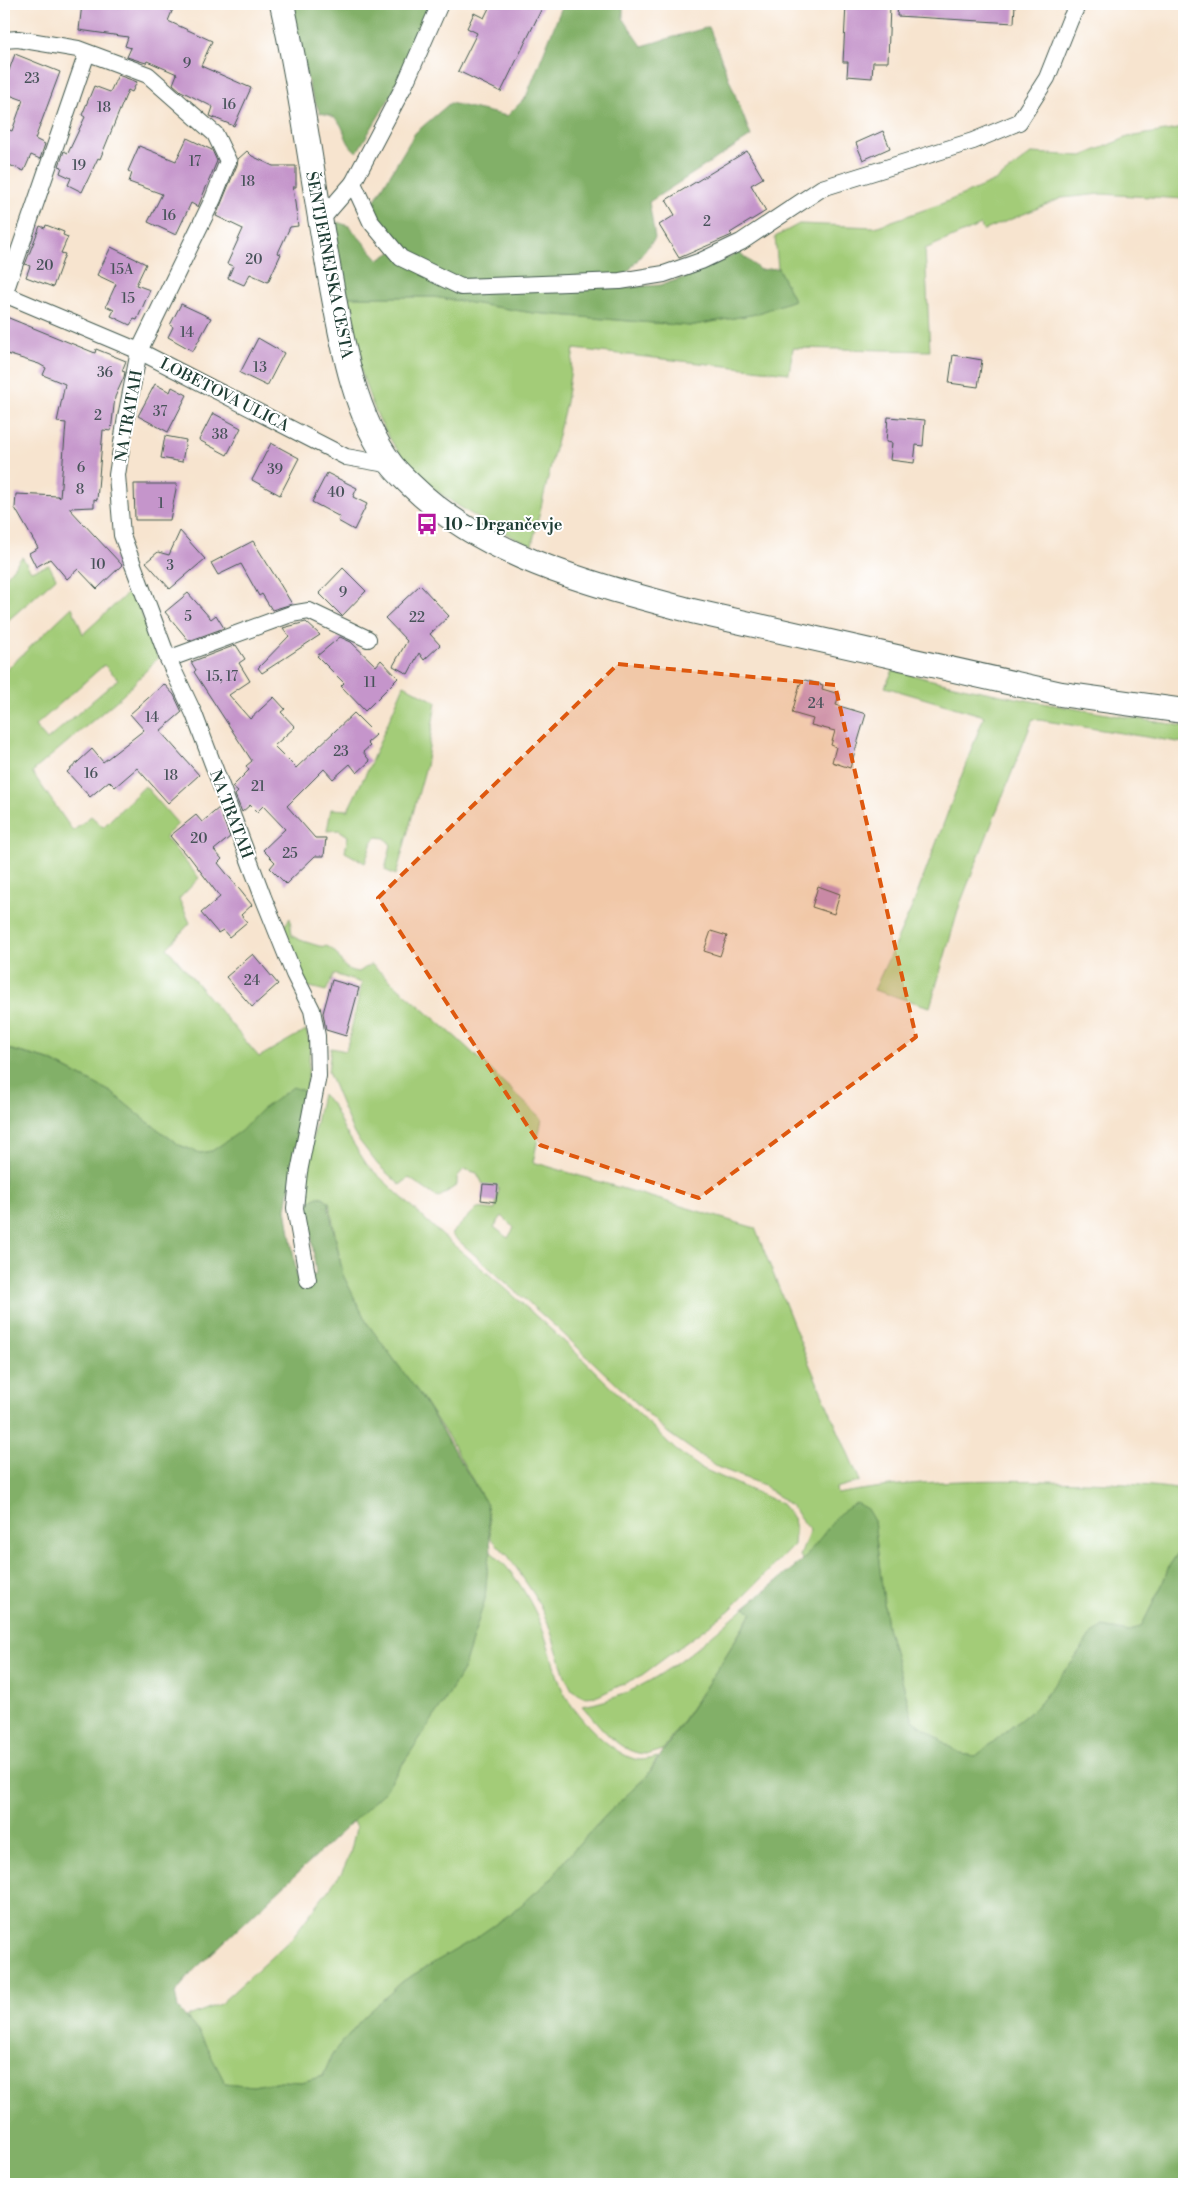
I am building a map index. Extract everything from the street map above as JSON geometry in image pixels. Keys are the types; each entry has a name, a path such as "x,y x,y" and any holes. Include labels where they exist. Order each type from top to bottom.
{"main road":[{"name":"ŠENTJERNEJSKA CESTA","path":"282,4 293,50 320,221 342,340 361,403 373,436 392,465 438,508 494,544 562,573 634,596 692,611 1061,694 1184,711"}],"street":[{"path":"320,221 353,183 405,84 440,4"},
{"path":"353,183 371,222 401,258 461,287 620,281 664,274 701,261 741,242 822,188 973,142 1019,122 1047,78 1078,4"},
{"path":"4,40 18,39 86,52 4,294"},
{"name":"NA TRATAH","path":"86,52 148,75 215,134 228,161 213,198 139,351 126,417 118,475 122,535 168,659 194,714 270,914 294,974 312,1010 318,1036 318,1076 299,1172 295,1208 308,1280"},
{"name":"LOBETOVA ULICA","path":"4,294 139,351 346,457 392,465"},
{"path":"168,659 290,614 309,611 368,639"}],"highlighted area":[{"path":"618,664 835,685 916,1037 699,1198 540,1145 378,898"}],"green space":[{"path":"289,4 435,4 392,94 357,152 351,147 336,119 320,113 310,90"},
{"path":"563,4 623,4 623,18 642,46 709,27 751,136 649,202 655,238 615,288 661,285 689,276 739,252 760,270 778,268 794,300 756,314 689,326 533,313 434,297 348,297 340,276 331,230 337,222 349,226 379,260 396,249 369,210 415,133 450,103 507,116 526,97"},
{"path":"1184,128 1184,199 1101,194 1062,198 983,231 981,225 925,249 930,351 793,348 789,373 574,349 566,402 532,545 505,533 459,506 428,484 410,466 394,445 381,423 370,399 362,374 351,322 348,297 434,297 533,313 689,326 756,314 794,300 778,268 775,237 799,224 875,227 941,204 995,181 1032,153 1082,156 1128,137"},
{"path":"22,557 31,571 49,565 56,578 4,624 4,579"},
{"path":"132,589 158,658 123,695 32,772 73,831 91,816 103,827 145,786 178,824 165,837 199,878 179,899 190,923 167,948 259,1057 306,1030 310,1044 307,1092 261,1110 242,1131 212,1151 200,1153 179,1145 111,1092 50,1060 4,1048 4,672 72,607 83,634","holes":["104,665 118,679 47,740 35,726"]},
{"path":"893,670 1001,695 1074,709 1184,726 1184,743 1033,719 960,904 930,1007 874,990 913,905 984,716 885,687"},
{"path":"404,685 436,702 426,766 396,875 385,870 391,845 385,838 377,837 372,842 365,863 345,852 348,836 339,830 327,831 331,809 348,810 369,767"},
{"path":"290,918 292,936 302,941 329,947 344,966 352,971 359,972 371,964 459,1040 542,1119 533,1162 755,1228 808,1361 860,1481 836,1488 837,1494 889,1486 992,1480 1114,1483 1184,1490 1184,1544 1169,1566 1162,1585 1142,1625 1129,1632 1103,1627 1090,1636 1074,1660 1036,1707 976,1756 959,1754 913,1720 887,1627 874,1521 867,1510 803,1560 800,1556 810,1530 790,1505 763,1485 717,1467 668,1433 556,1327 451,1234 477,1208 495,1210 499,1189 485,1188 477,1173 464,1169 457,1177 457,1185 438,1198 409,1178 400,1185 378,1165 354,1134 328,1072 331,1048 346,1051 362,983 334,974 326,991 306,986 282,929","holes":["502,1216 514,1228 508,1238 494,1227"]},
{"path":"4,1048 49,1060 111,1092 179,1145 200,1153 212,1151 241,1131 261,1110 293,1087 307,1092 286,1209 297,1277 316,1275 308,1203 318,1197 323,1197 329,1202 343,1275 367,1323 421,1396 487,1505 491,1552 488,1561 485,1599 463,1670 444,1702 384,1792 194,1970 175,1993 178,2008 200,2034 225,2083 253,2086 281,2081 302,2082 323,2076 332,2055 361,2020 403,1981 474,1939 513,1912 551,1879 574,1849 647,1776 752,1613 745,1607 803,1560 839,1514 856,1503 867,1509 874,1521 887,1627 913,1720 960,1754 976,1756 1036,1707 1074,1660 1090,1636 1103,1627 1129,1632 1142,1625 1162,1585 1169,1566 1184,1544 1184,2184 4,2184"},
{"path":"322,1094 332,1104 344,1129 367,1165 443,1236 505,1288 568,1345 676,1450 701,1468 780,1503 793,1518 795,1531 794,1545 730,1610 642,1675 598,1696 584,1697 572,1690 565,1676 548,1623 535,1596 509,1557 491,1538 487,1505 450,1440 421,1396 367,1323 343,1275 329,1202 323,1197 318,1197 308,1203 306,1171"},
{"path":"491,1552 513,1574 530,1601 542,1628 561,1686 573,1708 593,1731 628,1757 639,1760 658,1757 647,1776 574,1849 551,1879 513,1912 474,1939 403,1981 361,2020 332,2055 323,2076 302,2082 281,2081 253,2086 225,2083 200,2034 186,2017 220,2004 291,1939 342,1872 350,1854 356,1828 352,1820 384,1792 463,1670 485,1599 488,1561"},
{"path":"745,1607 752,1612 720,1665 663,1750 648,1754 628,1749 610,1737 582,1706 605,1701 649,1681 689,1654"}],"building":[{"path":"82,4 175,4 168,21 212,41 201,66 251,88 234,126 210,116 213,107 181,91 173,84 177,74 147,61 146,63 127,57 131,48 125,46 128,37 79,30"},
{"path":"491,4 544,4 501,92 458,71 477,33 467,28 474,13 484,18"},
{"path":"846,4 890,4 888,62 873,62 872,78 847,76 848,62 843,62"},
{"path":"898,4 1015,4 1014,23 897,16"},
{"path":"15,54 60,72 35,139 45,144 40,159 31,155 24,171 4,163 4,138 7,129 12,131 23,100 4,93 4,84"},
{"path":"118,75 137,82 132,92 128,90 100,159 98,158 82,192 68,185 71,178 60,173 62,167 59,166 64,151 68,153 85,117 82,115 94,86 110,92"},
{"path":"883,131 890,148 863,160 856,143"},
{"path":"187,138 212,150 217,161 198,207 191,203 176,235 148,222 162,194 129,182 132,173 128,171 139,146 176,161"},
{"path":"247,151 252,156 273,166 296,166 296,187 293,187 298,226 290,227 278,253 281,254 268,282 250,274 244,285 228,278 233,266 227,264 243,229 216,216 238,159"},
{"path":"747,151 763,178 751,185 766,211 730,233 732,235 679,258 659,225 675,215 666,200"},
{"path":"46,225 64,232 63,235 68,237 61,253 65,254 53,287 26,277 30,266 25,264 40,226 45,228"},
{"path":"111,247 146,264 136,285 150,290 137,320 134,319 130,325 111,316 114,310 106,306 116,284 97,275"},
{"path":"181,304 211,318 193,351 168,337 173,327 170,325"},
{"path":"4,316 95,353 96,349 126,361 122,371 125,372 124,377 115,397 111,431 103,430 97,500 94,499 94,507 69,508 122,565 97,589 78,569 67,579 50,559 36,567 29,553 38,548 15,508 16,494 58,496 60,498 66,423 57,422 65,384 43,375 46,368 39,364 4,353"},
{"path":"258,338 284,353 267,386 240,373"},
{"path":"953,355 982,360 978,387 949,383"},
{"path":"155,384 170,392 172,387 187,395 168,432 138,416"},
{"path":"213,413 241,428 227,455 199,440"},
{"path":"888,417 925,420 923,446 916,445 914,463 890,460 892,443 886,442"},
{"path":"165,436 186,440 182,462 161,458"},
{"path":"271,443 299,458 280,495 252,480"},
{"path":"327,473 357,488 353,497 367,504 354,530 338,521 340,517 312,502"},
{"path":"134,484 177,484 170,520 135,520"},
{"path":"180,531 205,559 170,589 146,562 158,552 169,555"},
{"path":"253,541 292,604 272,610 262,594 259,596 241,564 218,575 211,563"},
{"path":"343,568 366,591 342,616 319,593"},
{"path":"420,585 449,616 430,634 440,645 424,660 419,653 408,674 393,666 407,641 385,618"},
{"path":"188,593 211,619 216,615 224,628 189,641 165,612"},
{"path":"306,622 320,635 262,673 258,668 289,636 283,628"},
{"path":"340,637 351,642 376,666 381,660 398,678 365,711 341,686 344,683 317,656"},
{"path":"236,645 245,659 239,663 250,681 229,695 250,719 274,697 285,709 281,712 295,727 274,746 296,768 354,713 376,735 367,743 370,746 363,752 370,761 357,773 350,764 333,779 324,769 287,806 315,838 326,838 324,856 315,856 286,884 270,868 275,862 263,850 285,829 263,806 257,812 250,805 242,812 235,795 238,792 232,787 249,770 246,766 252,761 194,672 196,670 191,662"},
{"path":"805,680 823,685 822,689 839,694 836,705 866,714 850,768 832,762 836,747 831,745 835,731 811,725 813,719 792,713 800,684"},
{"path":"164,684 174,695 182,712 160,731 199,775 168,803 137,768 115,787 109,781 90,797 67,772 92,749 103,762 144,730 130,714"},
{"path":"219,808 230,837 214,850 222,859 218,863 252,905 241,915 247,922 229,937 223,930 218,933 201,913 220,897 188,855 170,836 196,815 202,822"},
{"path":"818,886 840,894 834,914 812,907"},
{"path":"711,931 727,936 720,956 704,951"},
{"path":"253,954 278,984 252,1007 226,977"},
{"path":"332,980 359,988 346,1036 326,1030 323,1013"},
{"path":"483,1184 498,1185 496,1202 481,1200"}],"place":[{"name":"10 ~ Drgančevje","path":"427,524"}]}
